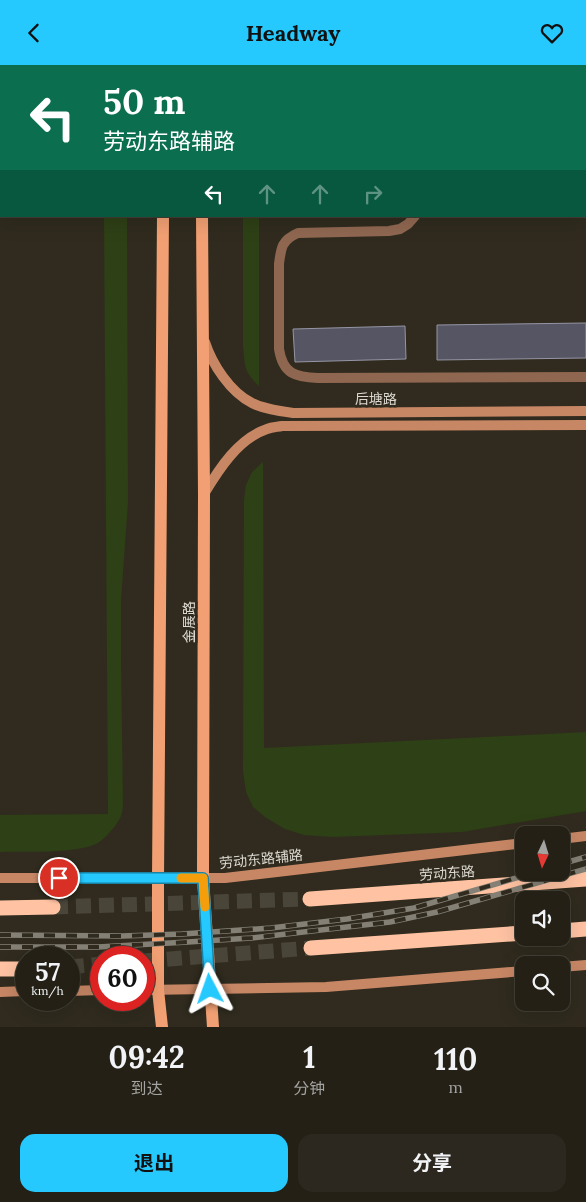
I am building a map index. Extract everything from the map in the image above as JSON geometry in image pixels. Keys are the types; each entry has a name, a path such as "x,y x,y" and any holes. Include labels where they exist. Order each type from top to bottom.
{"highway":[{"name":"劳动东路","path":"310,899 586,879"},
{"path":"0,908 53,907"},
{"path":"570,930 586,929"},
{"path":"311,948 515,934"},
{"path":"0,969 15,969"}],"main road":[{"path":"162,1027 158,989 158,878 163,217"},
{"name":"金展路","path":"202,217 204,337 203,878 213,1027"},
{"name":"后塘路","path":"204,337 212,360 230,384 250,402 278,411 303,413 586,411"},
{"name":"后塘路","path":"204,494 225,461 239,447 267,429 282,426 586,425"},
{"path":"570,838 586,836"},
{"name":"劳动东路辅路","path":"0,878 235,877 515,844"},
{"path":"570,966 586,965"},
{"path":"155,989 326,987 515,972"},
{"path":"0,992 15,991"}],"street":[{"path":"413,217 408,224 400,229 389,231 298,233 289,237 283,243 279,264 279,349 285,368 294,375 318,379 586,377"}],"green space":[{"path":"104,217 127,217 128,502 121,600 123,807 121,817 106,836 96,844 87,847 63,851 0,852 0,815 108,814"},
{"path":"243,217 259,217 259,386 248,372 243,346"},
{"path":"263,462 264,748 586,732 586,811 462,832 332,837 304,835 285,829 253,807 246,792 243,771 244,500 246,485 252,472"}],"building":[{"path":"586,323 586,358 437,360 437,325"},
{"path":"405,326 406,359 295,362 293,329"}],"tunnel":[{"path":"53,907 310,899"},
{"path":"155,960 311,948"},
{"path":"80,966 90,965"}],"railway":[{"path":"570,861 586,857"},
{"path":"0,947 98,947 251,938 390,922 437,912 586,869"},
{"path":"0,935 122,936 271,928 347,919 414,908 515,878"}],"slow traffic":[{"path":"181,878 203,878 205,907"}],"route":[{"path":"59,878 203,878 210,989"}]}
